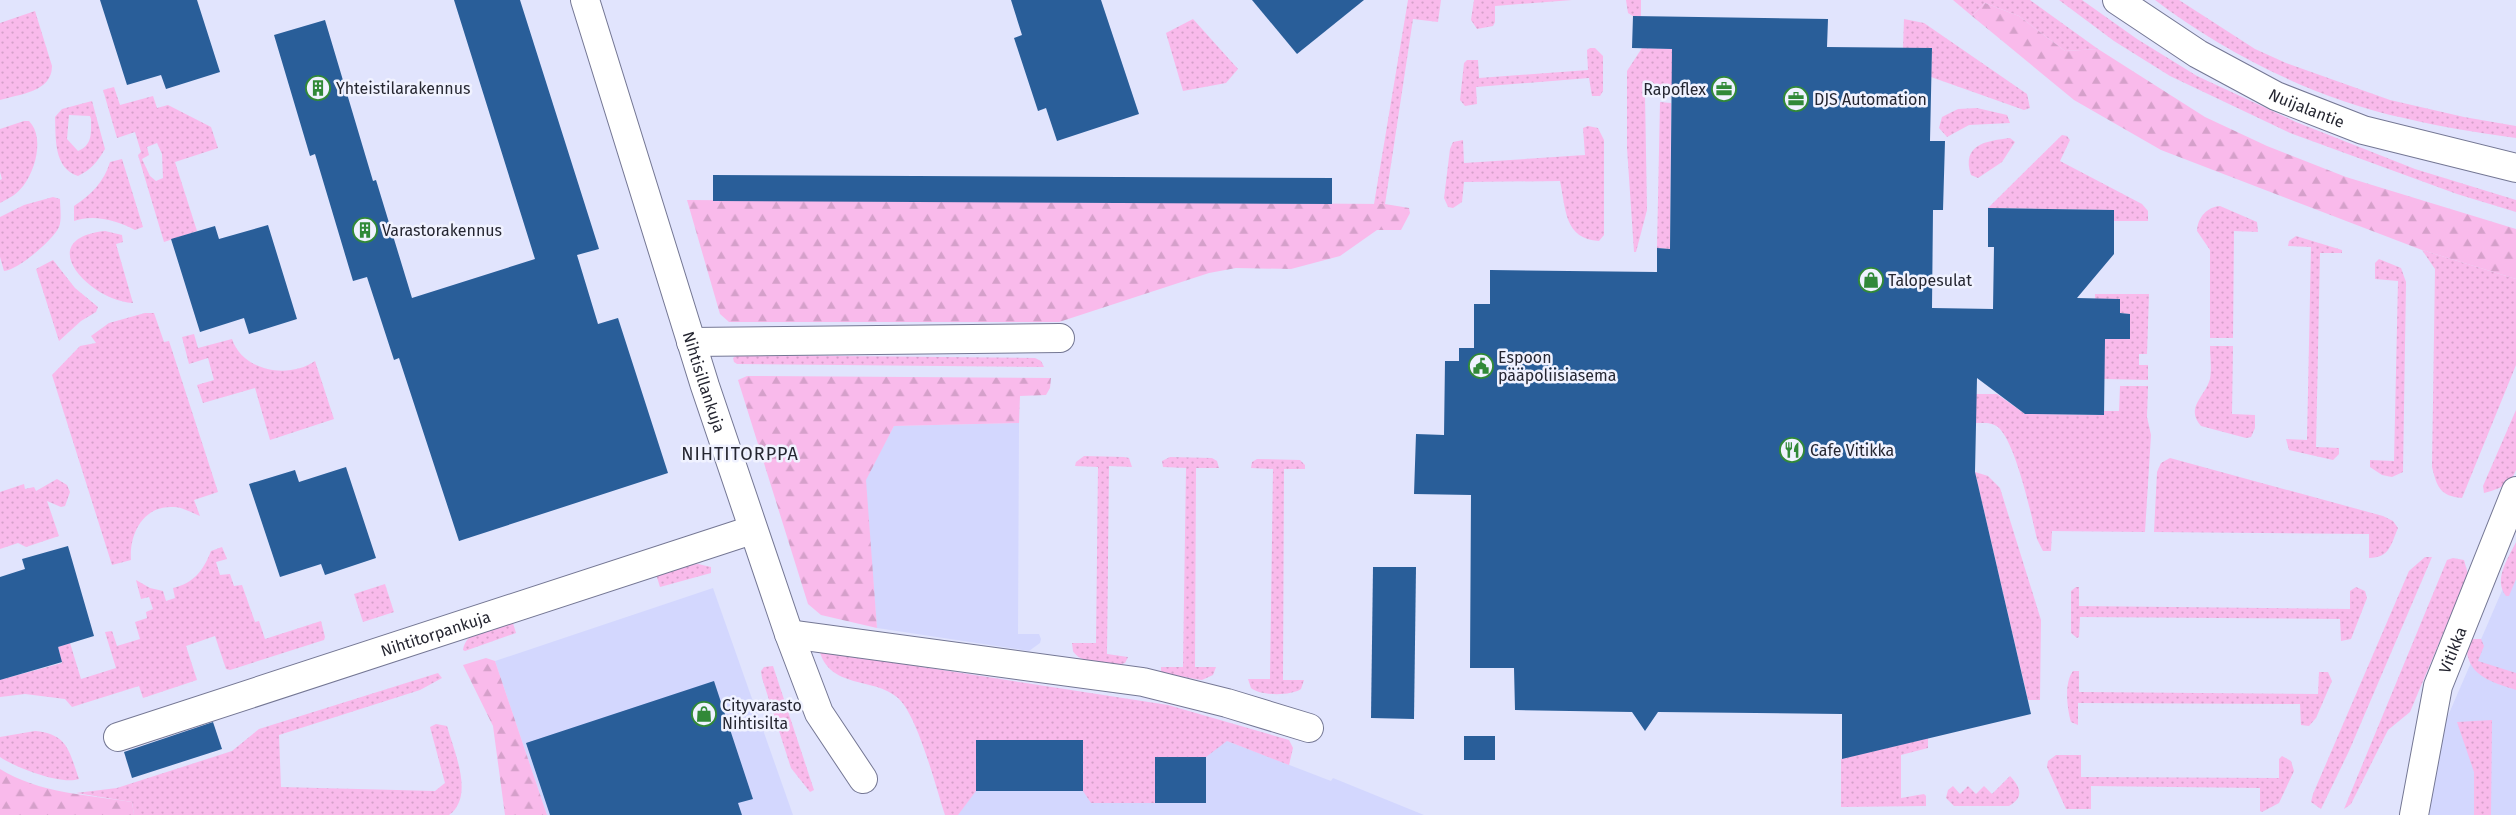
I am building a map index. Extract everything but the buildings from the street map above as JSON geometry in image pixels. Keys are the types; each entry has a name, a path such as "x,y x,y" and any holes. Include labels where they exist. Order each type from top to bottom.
{"street":[{"name":"Nihtisillankuja","path":"585,0 691,342 788,634 819,713 863,779"},
{"name":"Nuijalantie","path":"2118,0 2198,54 2276,96 2363,130 2516,168"},
{"path":"691,342 1060,338"},
{"name":"Vitikka","path":"2414,815 2438,686 2516,491"},
{"name":"Nihtitorpankuja","path":"118,738 752,530"},
{"path":"788,634 1143,682 1227,702 1309,728"}],"shaded area":[{"path":"1019,423 1018,634 1039,634 1040,643 1029,651 877,628 865,479 894,426"},
{"path":"2516,558 2516,815 2405,815 2470,665"},
{"path":"713,588 793,815 547,815 495,661"},
{"path":"914,679 1227,741 1331,781 1333,778 1424,815 957,815"}],"green space":[{"path":"1408,0 1441,0 1438,22 1413,19 1385,204 1374,204"},
{"path":"1474,0 1572,0 1495,6 1495,22 1493,26 1477,29 1471,20"},
{"path":"1626,0 1641,0 1641,16 1633,16 1628,13"},
{"path":"1953,0 2030,0 2098,49 2065,51 2019,16 1985,3 1972,16"},
{"path":"2059,0 2082,0 2137,39 2197,76 2296,122 2415,169 2516,200 2516,212 2457,194 2290,133 2170,76 2114,41"},
{"path":"2155,0 2179,0 2255,49 2286,63 2390,100 2464,117 2516,126 2516,138 2460,130 2371,110 2305,87 2211,39"},
{"path":"1985,3 2019,16 2065,51 2098,49 2205,117 2267,146 2346,177 2516,229 2516,279 2422,250 2161,150 2074,100 1972,16"},
{"path":"35,11 52,66 51,75 41,87 0,100 0,23"},
{"path":"1193,19 1238,69 1226,83 1183,91 1166,33"},
{"path":"1904,19 1924,23 2027,94 2030,108 2024,110 1931,77 1932,48 1903,48"},
{"path":"1595,48 1603,56 1603,91 1600,96 1592,96 1589,78 1476,87 1477,104 1465,106 1460,100 1464,63 1467,60 1478,60 1479,78 1588,70 1587,50"},
{"path":"1642,48 1672,49 1672,87 1648,88 1645,95 1647,210 1636,252 1634,252 1627,148 1627,71"},
{"path":"114,87 120,105 153,96 157,108 168,105 211,127 218,148 175,162 197,231 164,242 138,155 141,152 135,132 117,138 103,90","holes":["157,143 162,154 163,178 156,181 150,176 142,159 149,155 147,147"]},
{"path":"92,101 105,149 94,165 78,176 64,166 58,151 55,117 62,109","holes":["69,115 90,116 91,133 89,142 78,151 67,139"]},
{"path":"1660,102 1671,103 1670,249 1657,248"},
{"path":"1977,108 2007,115 2010,123 1969,125 1947,137 1939,128 1942,117 1958,109"},
{"path":"29,121 37,138 37,149 32,171 21,189 0,203 0,180 2,179 0,172 0,129"},
{"path":"1588,126 1598,128 1604,140 1604,235 1599,241 1579,235 1573,229 1566,212 1560,181 1464,182 1462,202 1453,208 1448,207 1444,198 1450,149 1453,142 1463,140 1464,163 1585,155 1583,128"},
{"path":"2062,135 2067,136 2070,140 2060,161 2142,204 2148,211 2148,221 2114,221 2114,210 1988,208"},
{"path":"2010,138 2015,142 2002,162 1978,178 1971,175 1969,165 1973,150 1985,143"},
{"path":"122,159 143,227 135,230 121,223 97,218 74,221 74,206 96,187 104,176 110,162"},
{"path":"53,197 60,199 59,227 43,246 26,260 18,266 4,271 0,257 0,217 24,205"},
{"path":"687,200 1385,204 1409,208 1410,213 1401,230 1377,230 1340,256 1291,269 1236,268 1209,273 1059,322 729,322 720,314"},
{"path":"2220,206 2257,222 2258,232 2234,231 2233,338 2210,338 2210,250 2197,231 2201,217 2211,208"},
{"path":"105,231 122,235 123,242 116,244 133,303 116,300 100,292 75,269 70,257 72,245 83,236"},
{"path":"2296,236 2342,250 2342,253 2320,253 2316,447 2339,448 2339,454 2333,460 2289,450 2286,439 2307,440 2311,247 2288,246 2289,241"},
{"path":"2422,250 2516,279 2516,365 2462,498 2444,493 2438,485 2432,467 2435,269"},
{"path":"2379,259 2401,268 2406,282 2403,472 2392,477 2382,475 2370,467 2370,460 2394,461 2398,281 2375,279 2375,263"},
{"path":"53,260 75,288 98,307 96,312 81,321 59,341 36,269"},
{"path":"2095,294 2149,294 2147,354 2139,354 2139,365 2148,365 2148,380 2104,379 2104,339 2130,339 2130,314 2120,313 2095,299"},
{"path":"145,313 154,313 164,342 169,341 218,492 194,500 200,516 177,507 154,511 140,523 136,531 131,550 131,560 112,565 52,375 80,346 96,343 91,336 109,323"},
{"path":"194,334 198,348 232,339 246,359 268,369 280,371 293,370 315,361 334,419 270,440 255,388 203,403 197,385 214,380 208,358 189,364 182,337"},
{"path":"2210,346 2233,346 2232,414 2255,415 2255,428 2251,437 2246,438 2201,426 2197,419 2195,408 2210,379"},
{"path":"737,355 1035,358 1041,361 1044,367 737,364 733,358"},
{"path":"747,376 1051,378 1050,388 1046,395 1020,396 1019,423 894,426 866,480 877,628 821,615 808,604 738,380"},
{"path":"2120,386 2148,386 2147,417 2151,435 2145,532 2052,531 2051,551 2043,551 2037,539 2017,463 2005,435 1996,425 1976,423 1976,394 1997,394 2025,414 2104,415 2104,411 2119,411"},
{"path":"2516,410 2516,470 2511,479 2503,486 2484,493 2483,486"},
{"path":"1084,456 1129,458 1132,467 1109,466 1107,654 1128,657 1125,663 1120,664 1089,662 1073,651 1072,643 1096,643 1098,467 1075,466 1076,462"},
{"path":"1170,457 1212,458 1217,461 1219,468 1196,468 1195,667 1216,667 1213,675 1202,680 1164,674 1161,671 1161,667 1183,667 1186,468 1163,467 1162,461"},
{"path":"2170,458 2383,516 2393,521 2398,528 2386,553 2369,558 2369,534 2154,532 2157,472 2161,463"},
{"path":"1257,459 1300,460 1305,465 1305,469 1284,469 1283,680 1304,680 1301,689 1283,694 1268,694 1255,691 1251,688 1248,679 1270,679 1273,469 1251,468 1252,462"},
{"path":"1975,472 1988,476 2000,488 2041,620 2040,700 2028,700"},
{"path":"57,479 67,485 70,492 65,506 61,507 47,501 59,536 26,547 18,543 0,549 0,492 24,484 25,489 34,487 36,491"},
{"path":"2516,542 2516,579 2509,596 2506,596 2502,589 2501,576"},
{"path":"222,547 227,559 216,562 220,575 230,574 234,586 242,585 255,622 259,621 265,639 321,621 324,640 230,670 226,669 215,636 186,646 197,680 143,698 139,686 72,707 65,699 25,694 0,697 0,672 3,679 62,663 58,647 70,643 81,679 116,668 105,632 112,631 117,646 140,639 135,622 147,618 146,612 153,609 149,597 141,599 136,580 150,588 163,591 166,601 175,598 173,588 187,583 197,575 205,565 211,551"},
{"path":"2425,557 2432,557 2349,751 2321,809 2311,802 2313,794 2409,571"},
{"path":"2453,558 2464,560 2468,574 2410,712 2388,730 2351,804 2344,809 2447,560"},
{"path":"698,564 711,567 711,573 660,587 656,574 681,566"},
{"path":"385,584 394,612 363,622 354,594"},
{"path":"2079,587 2079,606 2350,609 2350,591 2356,587 2365,591 2367,598 2351,639 2341,641 2340,619 2080,617 2079,637 2077,638 2071,633 2071,591"},
{"path":"512,620 516,633 465,651 463,650 465,643 476,633"},
{"path":"2473,639 2481,639 2484,646 2478,661 2516,673 2516,690 2487,679 2475,670 2467,652"},
{"path":"819,649 1168,705 1289,740 1293,748 1289,765 1227,741 1206,757 1155,757 1155,803 1091,803 1083,791 1083,740 977,740 976,791 958,815 945,815 919,736 913,720 905,707 898,698 888,691 853,681 832,671 824,662"},
{"path":"486,658 495,661 547,815 505,815 493,726 463,665"},
{"path":"773,666 814,790 810,792 791,768 762,678 761,671 764,667"},
{"path":"2073,671 2079,671 2079,692 2318,694 2319,672 2328,672 2332,681 2316,718 2309,726 2301,725 2300,704 2078,703 2078,725 2071,722 2068,710 2067,689"},
{"path":"438,673 442,678 420,690 279,735 281,787 435,791 445,783 430,727 436,724 447,726 458,761 462,785 461,797 457,807 449,815 134,815 132,802 76,793 117,788 232,751 259,729"},
{"path":"2492,720 2491,815 2474,815 2474,772 2457,722"},
{"path":"35,731 46,733 61,740 69,752 79,779 61,780 50,778 17,766 0,757 0,737"},
{"path":"1928,738 1928,748 1901,755 1901,798 1924,794 1926,796 1926,806 1841,807 1841,759"},
{"path":"2056,755 2081,755 2081,777 2279,778 2279,759 2282,756 2291,761 2294,771 2279,803 2262,812 2260,811 2260,788 2091,786 2091,809 2066,809 2047,767 2048,761"},
{"path":"0,769 15,777 47,788 132,802 134,815 0,815"},
{"path":"2010,776 2018,788 2019,795 2014,803 2009,806 1954,806 1946,798 1948,790 1953,786 1960,794 1968,786 1976,794 1984,786 1992,794"}],"place":[{"name":"Yhteistilarakennus","path":"318,88"},
{"name":"Rapoflex","path":"1724,89"},
{"name":"DJS Automation","path":"1796,99"},
{"name":"Varastorakennus","path":"365,230"},
{"name":"Talopesulat","path":"1871,280"},
{"name":"Espoon pääpoliisiasema","path":"1481,366"},
{"name":"Cafe Vitikka","path":"1792,450"},
{"name":"Cityvarasto Nihtisilta","path":"704,714"}],"district":[{"name":"NIHTITORPPA","path":"740,454"}]}
